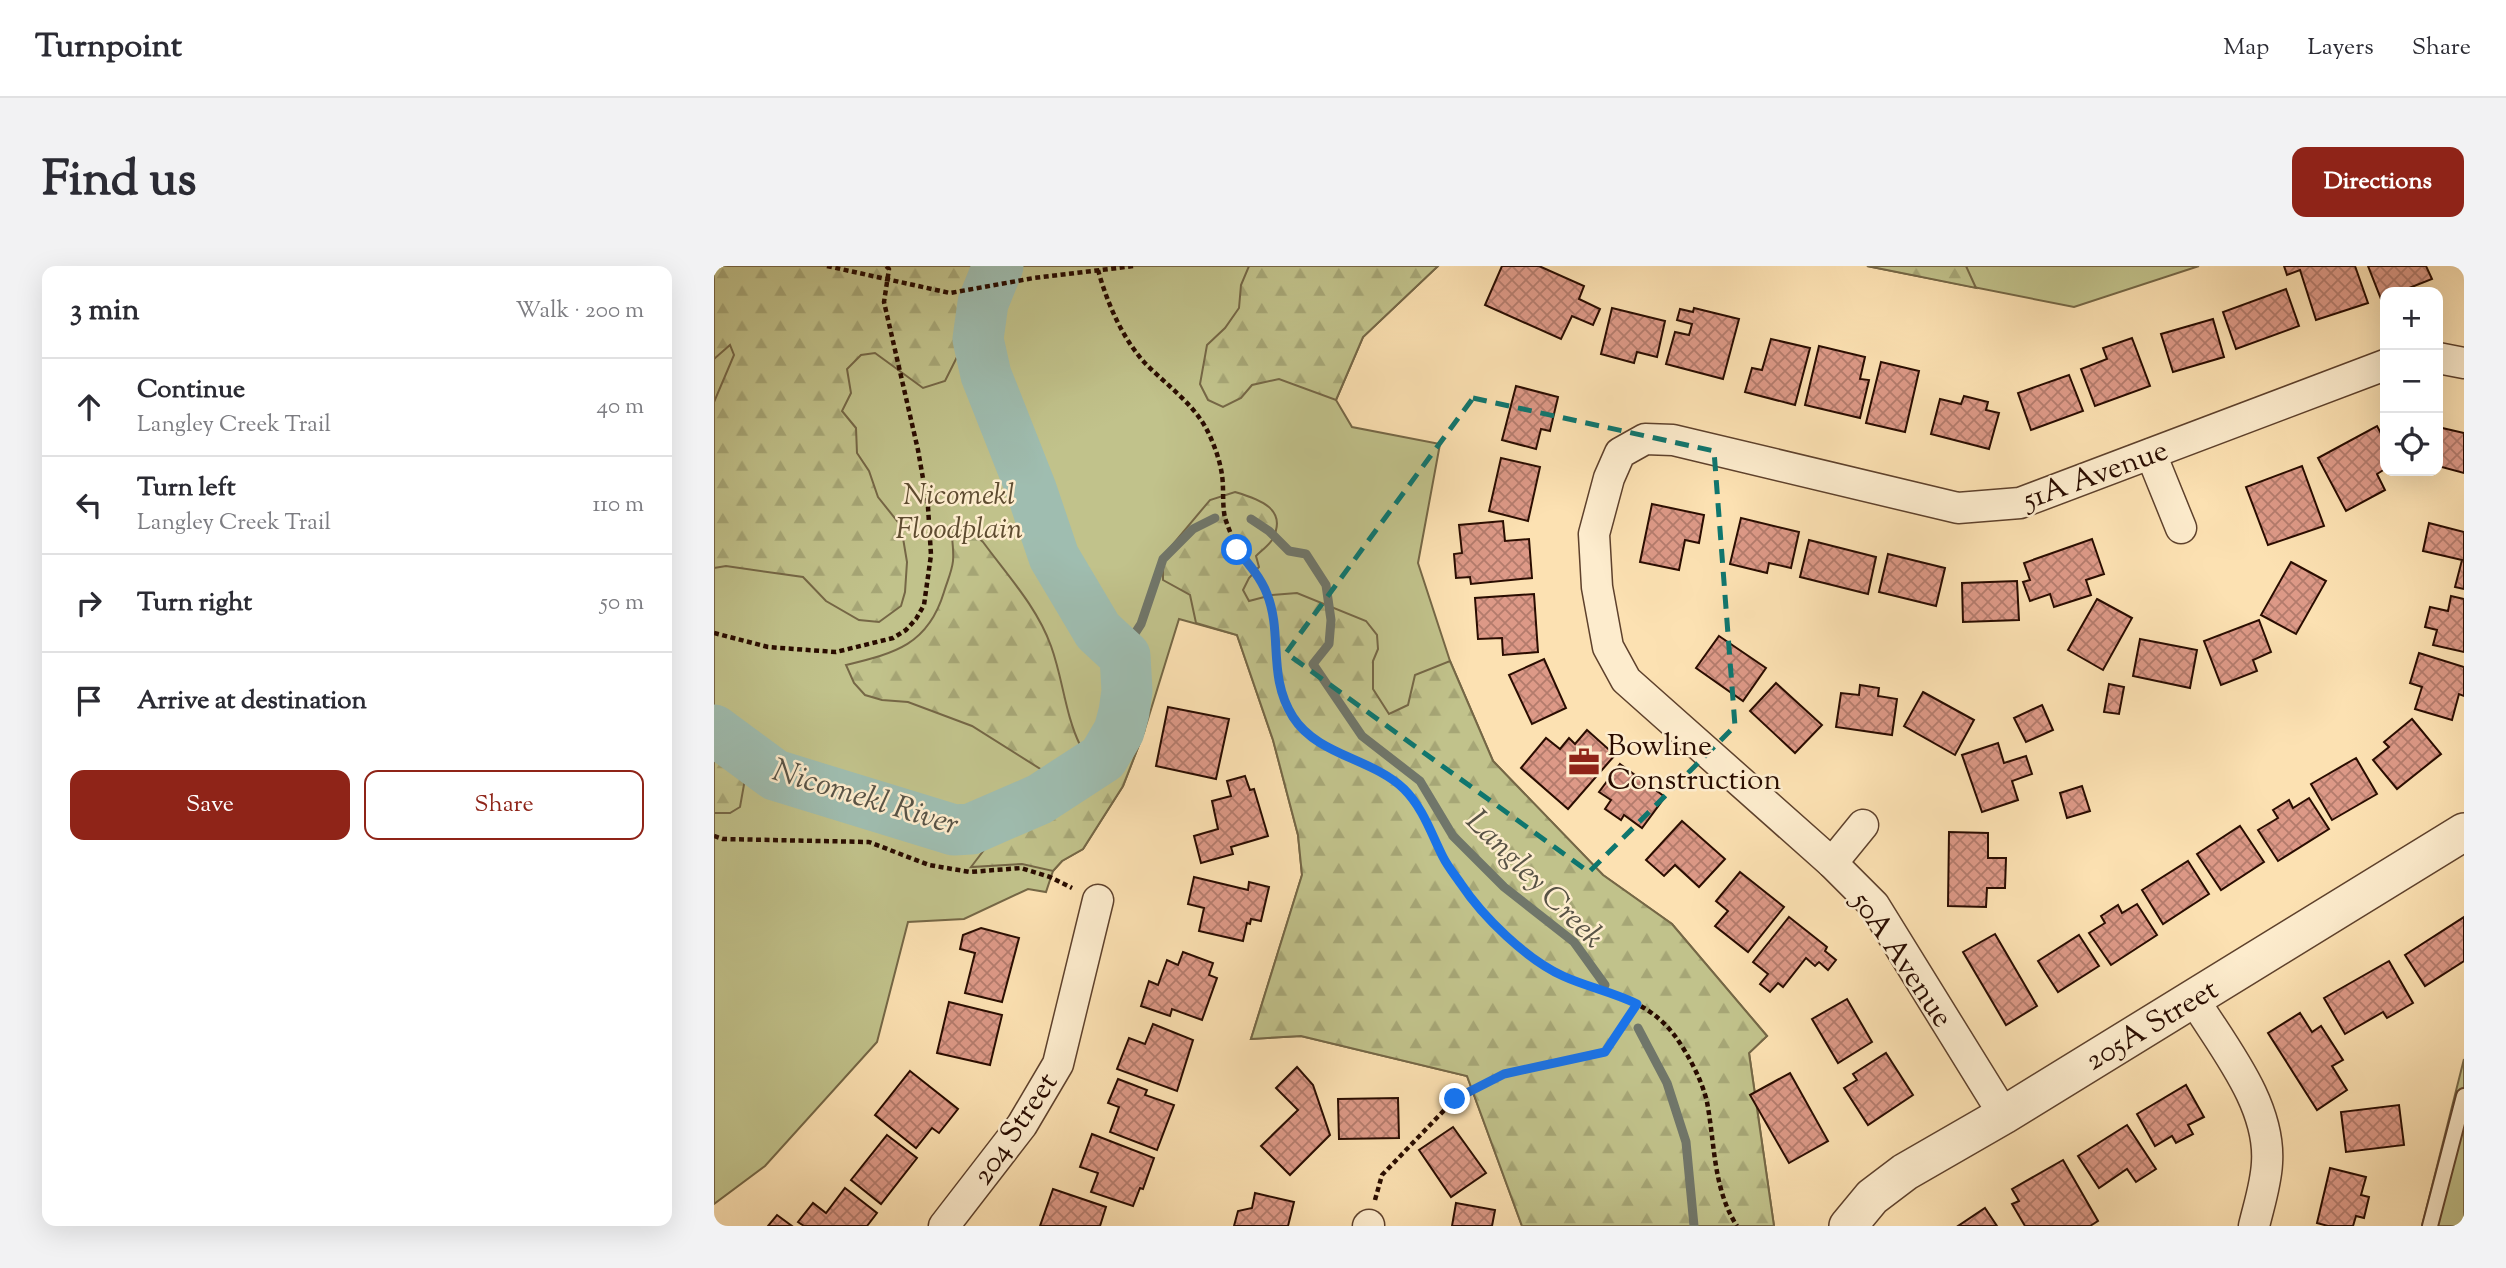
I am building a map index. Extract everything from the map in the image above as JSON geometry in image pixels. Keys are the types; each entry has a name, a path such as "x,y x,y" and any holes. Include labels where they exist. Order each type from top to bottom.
{"street":[{"path":"2443,359 2464,363"},
{"name":"51A Avenue","path":"1609,478 1620,453 1628,448 1645,439 1673,440 1958,508 2020,503 2380,367"},
{"path":"2151,454 2181,528"},
{"name":"50A Avenue","path":"1609,478 1594,534 1597,587 1608,647 1626,680 1832,863 1874,905 2004,1115"},
{"path":"1832,863 1863,825"},
{"name":"205A Street","path":"1848,1226 1872,1197 1896,1178 2004,1115 2464,832"},
{"name":"204 Street","path":"944,1226 1023,1125 1058,1064 1098,900"},
{"path":"2193,998 2247,1087 2264,1125 2267,1163 2254,1226"}],"lane":[{"path":"2430,1226 2464,1096"}],"path":[{"path":"827,266 950,293 1034,278 1134,266"},
{"path":"714,633 768,647 836,652 893,638 906,630 924,605 931,555 928,506 884,302 889,269 886,266"},
{"path":"1098,270 1106,300 1128,340 1141,359 1188,404 1208,432 1222,474 1225,516 1237,550 1267,593 1278,679 1283,698 1294,719 1322,744 1381,772 1404,789 1423,813 1444,860 1467,893 1492,921 1540,964 1562,976 1619,995 1657,1015 1676,1038 1692,1065 1706,1099 1718,1183 1737,1226"},
{"path":"714,836 723,839 869,842 929,865 970,872 1021,868 1050,877 1098,900"},
{"path":"1368,1225 1382,1175 1455,1099 1504,1074 1605,1052 1637,1004"}],"highlighted area":[{"path":"1473,398 1714,451 1735,726 1589,872 1286,653"}],"green space":[{"name":"Nicomekl Floodplain","path":"714,266 1438,266 1363,337 1336,400 1352,427 1440,444 1418,563 1450,661 1493,761 1603,875 1672,924 1767,1036 1749,1053 1774,1226 1522,1226 1467,1076 1301,1036 1251,1039 1302,875 1298,835 1273,740 1237,635 1179,619 1144,732 1123,786 1083,849 1062,861 1053,871 1046,892 1028,889 964,919 908,922 877,1042 765,1166 714,1204"},
{"path":"714,266 977,266 958,322 959,353 945,381 923,388 875,353 861,355 847,369 851,393 842,411 856,428 857,453 869,471 878,497 901,526 907,562 901,606 879,622 859,620 826,601 803,577 726,566 714,568 714,402 734,355 730,345 714,359"},
{"path":"1249,266 1438,266 1363,337 1336,400 1279,379 1252,385 1241,398 1223,407 1208,400 1200,384 1207,345 1225,328 1239,308 1241,285"},
{"path":"1867,266 2199,266 2074,307"},
{"path":"1867,266 1966,266 1976,288"},
{"path":"1235,492 1262,502 1274,513 1277,520 1272,540 1256,556 1259,567 1243,590 1249,601 1272,595 1297,593 1366,621 1377,635 1373,689 1389,714 1408,705 1415,675 1450,661 1493,761 1603,875 1672,924 1767,1036 1749,1053 1774,1226 1522,1226 1467,1076 1301,1036 1251,1039 1302,875 1298,835 1273,740 1237,635 1196,623 1190,595 1163,580 1163,556 1210,500"},
{"path":"951,528 976,536 983,542 1030,605 1051,646 1080,745 1050,775 972,726 908,702 882,700 865,695 854,683 846,665 894,651 919,635 929,624 952,569"},
{"path":"1144,732 1123,786 1083,849 1062,861 1053,871 1022,864 971,867 997,833 1019,825 1041,812 1111,760 1131,736"},
{"path":"714,755 745,779 740,807 730,813 714,813"},
{"path":"2464,1059 2464,1226 2422,1226"}],"building":[{"path":"1502,266 1539,266 1584,286 1579,299 1600,309 1593,325 1572,316 1561,339 1485,305"},
{"path":"2284,266 2355,266 2368,303 2316,320 2300,270 2287,275"},
{"path":"2368,266 2426,266 2432,279 2412,287 2380,287 2380,296"},
{"path":"2286,289 2299,326 2236,349 2223,312"},
{"path":"1612,308 1665,321 1657,357 1637,352 1634,363 1601,354"},
{"path":"1694,308 1739,319 1723,379 1666,364 1675,332 1689,335 1692,324 1677,320 1680,309 1693,312"},
{"path":"2213,319 2224,357 2173,372 2161,334"},
{"path":"2132,338 2150,386 2095,406 2081,369 2107,359 2103,348"},
{"path":"1771,339 1810,348 1795,405 1745,392 1752,368 1762,370"},
{"path":"1819,346 1865,357 1860,379 1869,380 1860,418 1805,405"},
{"path":"1881,362 1919,371 1905,432 1866,423"},
{"path":"2069,375 2083,411 2031,430 2018,393"},
{"path":"1516,386 1558,397 1550,431 1541,429 1536,449 1502,440"},
{"path":"1964,396 1988,402 1986,410 1999,413 1989,449 1931,434 1940,399 1961,404"},
{"path":"2377,426 2380,432 2380,472 2377,474 2385,490 2346,511 2318,458"},
{"path":"2443,428 2464,433 2464,473 2443,467"},
{"path":"1501,458 1540,467 1528,521 1489,511"},
{"path":"2302,466 2324,526 2268,545 2246,487"},
{"path":"1652,504 1704,515 1699,543 1685,540 1679,570 1640,562"},
{"path":"1741,518 1799,532 1791,568 1769,563 1767,573 1730,564"},
{"path":"1503,521 1505,541 1529,539 1532,578 1471,584 1470,577 1456,578 1454,554 1462,553 1459,525"},
{"path":"2429,523 2464,532 2464,589 2455,587 2462,560 2423,551"},
{"path":"2092,539 2104,574 2086,580 2091,595 2054,607 2050,594 2030,601 2023,582 2030,580 2024,563"},
{"path":"1809,540 1876,557 1868,594 1800,577"},
{"path":"1888,554 1945,568 1936,606 1879,592"},
{"path":"2291,562 2326,581 2296,634 2261,615"},
{"path":"2017,581 2019,620 1963,622 1962,583"},
{"path":"1534,594 1538,652 1503,655 1502,638 1478,639 1475,598"},
{"path":"2451,596 2464,599 2464,652 2433,645 2437,630 2425,627 2430,607 2448,611"},
{"path":"2097,599 2132,618 2103,670 2068,650"},
{"path":"2259,620 2271,652 2253,660 2257,671 2221,685 2204,641"},
{"path":"1719,636 1766,668 1743,701 1696,668"},
{"path":"2140,639 2197,650 2190,688 2133,676"},
{"path":"2419,653 2464,667 2464,696 2459,694 2452,720 2415,709 2422,687 2410,683"},
{"path":"1544,659 1566,708 1532,724 1509,675"},
{"path":"1776,683 1822,725 1795,753 1750,711"},
{"path":"2109,684 2124,687 2119,714 2104,712"},
{"path":"1860,685 1879,688 1878,696 1897,699 1892,735 1836,727 1841,693 1859,695"},
{"path":"1923,692 1974,720 1955,755 1904,726"},
{"path":"2042,705 2053,730 2026,742 2014,718"},
{"path":"1168,707 1229,719 1216,779 1156,766"},
{"path":"2412,719 2441,754 2397,789 2373,760 2389,747 2384,742"},
{"path":"1587,730 1615,755 1568,809 1521,768 1546,738 1560,749 1569,738 1575,744"},
{"path":"1998,743 2004,763 2026,756 2032,774 2012,781 2018,800 1982,812 1962,755"},
{"path":"2356,758 2377,794 2332,820 2311,784"},
{"path":"1620,764 1665,797 1642,828 1624,815 1621,820 1605,809 1611,800 1599,792"},
{"path":"1245,776 1250,790 1254,789 1268,836 1231,847 1233,854 1201,863 1194,836 1218,829 1212,801 1231,796 1227,781"},
{"path":"2082,786 2090,811 2067,818 2060,793"},
{"path":"2309,798 2329,829 2278,861 2258,830 2278,818 2273,810 2289,800 2293,808"},
{"path":"1682,821 1725,859 1699,887 1675,865 1664,876 1646,860"},
{"path":"2240,826 2264,862 2221,890 2197,854"},
{"path":"1949,832 1988,833 1988,858 2006,858 2005,888 1987,888 1986,907 1948,906"},
{"path":"2188,861 2209,894 2163,924 2142,890"},
{"path":"1740,872 1784,907 1748,952 1715,926 1728,911 1716,901"},
{"path":"1194,877 1248,890 1249,882 1269,887 1261,921 1251,919 1250,924 1247,923 1243,941 1199,931 1204,908 1188,904"},
{"path":"2137,904 2157,935 2111,965 2089,933 2105,923 2101,916 2118,905 2122,913"},
{"path":"1789,917 1827,947 1825,951 1836,960 1828,970 1819,962 1815,966 1806,958 1783,987 1778,983 1770,992 1760,984 1768,974 1753,962"},
{"path":"2464,917 2464,961 2425,986 2405,955"},
{"path":"981,928 1019,938 1002,1002 965,993 975,953 960,949 963,935"},
{"path":"1995,934 2037,1006 2006,1025 1963,952"},
{"path":"2079,935 2099,966 2058,992 2038,961"},
{"path":"1183,952 1213,963 1209,975 1217,978 1202,1020 1172,1009 1170,1016 1141,1006 1149,981 1158,985 1167,960 1178,965"},
{"path":"2389,961 2413,1003 2387,1018 2383,1012 2345,1034 2324,998"},
{"path":"1847,999 1872,1042 1838,1063 1812,1019"},
{"path":"949,1002 1002,1015 990,1065 937,1053"},
{"path":"2300,1013 2312,1032 2321,1026 2343,1060 2332,1066 2347,1090 2317,1110 2268,1033"},
{"path":"1153,1024 1193,1040 1177,1091 1117,1069 1129,1038 1145,1044"},
{"path":"1886,1053 1913,1095 1868,1125 1844,1088 1857,1080 1853,1074"},
{"path":"1297,1067 1313,1085 1330,1135 1290,1175 1261,1146 1298,1110 1276,1088"},
{"path":"910,1071 958,1109 939,1133 932,1128 916,1148 875,1115"},
{"path":"1790,1073 1828,1141 1789,1163 1750,1095"},
{"path":"1118,1079 1147,1090 1145,1095 1174,1105 1157,1150 1110,1132 1119,1107 1108,1103"},
{"path":"2186,1085 2204,1117 2188,1125 2193,1134 2176,1143 2172,1136 2155,1146 2137,1114"},
{"path":"1398,1098 1399,1138 1339,1139 1338,1099"},
{"path":"2399,1105 2404,1145 2346,1152 2341,1112"},
{"path":"2127,1125 2156,1169 2136,1182 2127,1169 2099,1188 2078,1156"},
{"path":"1453,1127 1486,1173 1451,1197 1419,1150"},
{"path":"1092,1134 1154,1158 1143,1189 1140,1188 1133,1206 1091,1192 1098,1173 1080,1167"},
{"path":"887,1135 917,1158 881,1204 851,1180"},
{"path":"2063,1160 2098,1221 2090,1226 2025,1226 2012,1204 2019,1201 2012,1189"},
{"path":"2330,1168 2366,1177 2361,1195 2369,1197 2364,1218 2356,1216 2353,1226 2317,1223"},
{"path":"845,1188 877,1213 867,1226 804,1226 798,1222 813,1203 826,1213"},
{"path":"1053,1189 1106,1207 1100,1226 1040,1226"},
{"path":"1255,1193 1294,1202 1288,1226 1234,1226 1238,1211 1252,1208"},
{"path":"1456,1203 1495,1210 1492,1226 1452,1226"},
{"path":"1985,1208 1997,1226 1958,1226"},
{"path":"777,1215 792,1226 768,1226"}],"waterway":[{"name":"Nicomekl River","path":"714,730 775,775 954,830 971,829 1040,799 1103,758 1119,731 1124,712 1127,691 1125,656 1098,631 1054,557 1031,489 986,375 978,339 983,303 998,266"},
{"name":"Langley Creek","path":"1125,656 1130,641 1141,624 1163,559 1193,529 1215,518"},
{"name":"Langley Creek","path":"1251,519 1269,531 1289,551 1306,554 1326,585 1331,620 1329,644 1313,664 1362,736 1420,781 1453,836 1504,887 1574,942 1605,985"},
{"name":"Langley Creek","path":"1638,1028 1667,1083 1686,1142 1694,1226"}],"place":[{"name":"Bowline Construction","path":"1584,762"}],"route":[{"path":"1237,550 1253,569 1267,593 1278,679 1283,698 1294,719 1322,744 1381,772 1404,789 1423,813 1444,860 1467,893 1492,921 1540,964 1562,976 1619,995 1637,1004 1605,1052 1504,1074 1455,1099"}]}
